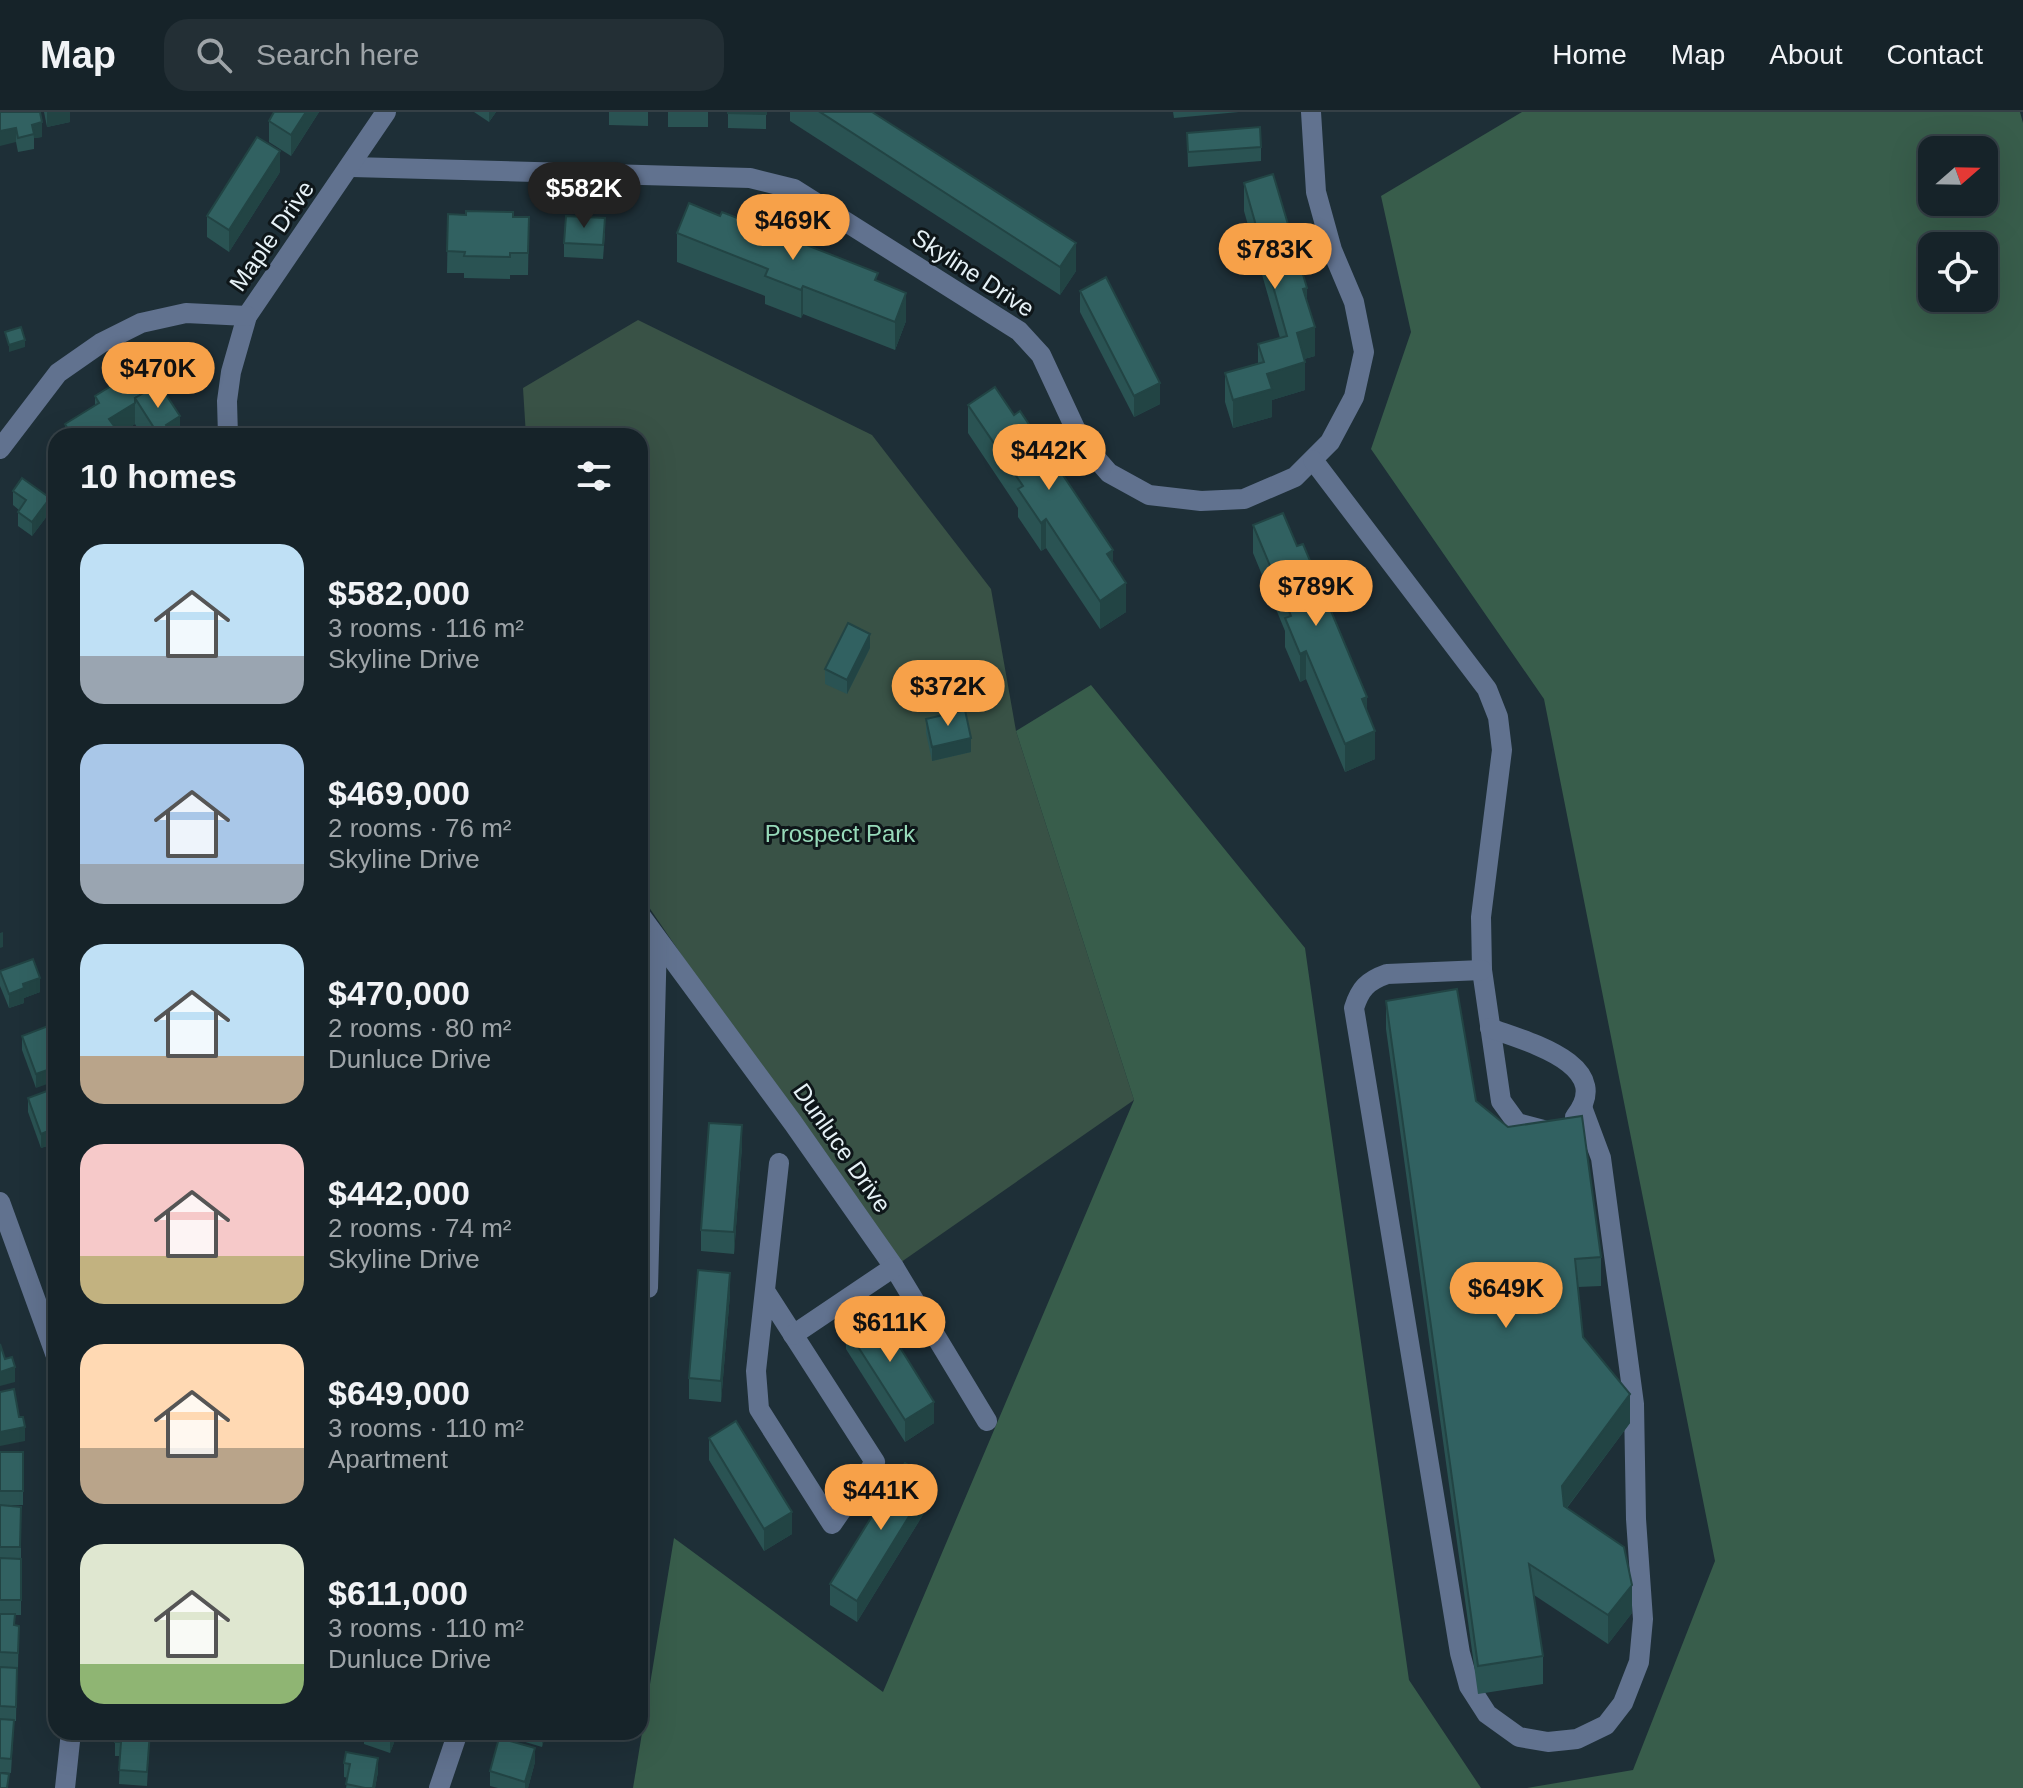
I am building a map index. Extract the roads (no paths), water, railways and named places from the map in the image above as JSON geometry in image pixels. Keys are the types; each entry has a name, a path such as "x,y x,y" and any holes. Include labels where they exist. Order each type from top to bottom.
{"street":[{"name":"Maple Drive","path":"228,428 231,372 247,316 352,167 386,112"},
{"name":"Skyline Drive","path":"352,167 750,178 794,189 1019,331 1041,355 1081,441 1109,473 1149,495 1201,501 1244,499 1295,477 1330,442 1354,397 1364,352 1354,302 1332,250 1316,192 1311,112"},
{"path":"0,449 58,373 114,336 141,323 186,313 247,316"},
{"path":"1313,460 1487,689 1498,717 1502,750 1481,917 1482,970 1501,1101 1517,1123 1546,1132 1570,1123 1582,1107"},
{"name":"Dunluce Drive","path":"648,926 793,1123 894,1267 987,1421"},
{"path":"648,1288 657,939"},
{"path":"1482,970 1387,974 1359,990 1354,1008 1460,1653 1469,1686 1487,1714 1519,1737 1548,1742 1577,1739 1606,1725 1623,1703 1639,1662 1643,1619 1636,1519 1634,1404 1601,1158 1582,1107 1584,1088 1576,1066 1560,1055 1490,1028"},
{"path":"765,1291 875,1462 832,1524 759,1409 756,1371 779,1163"},
{"path":"0,1202 48,1334"},
{"path":"793,1335 894,1267"},
{"path":"65,1788 70,1740"},
{"path":"439,1788 455,1740"}],"park label":[{"name":"Prospect Park","path":"840,834"}]}
